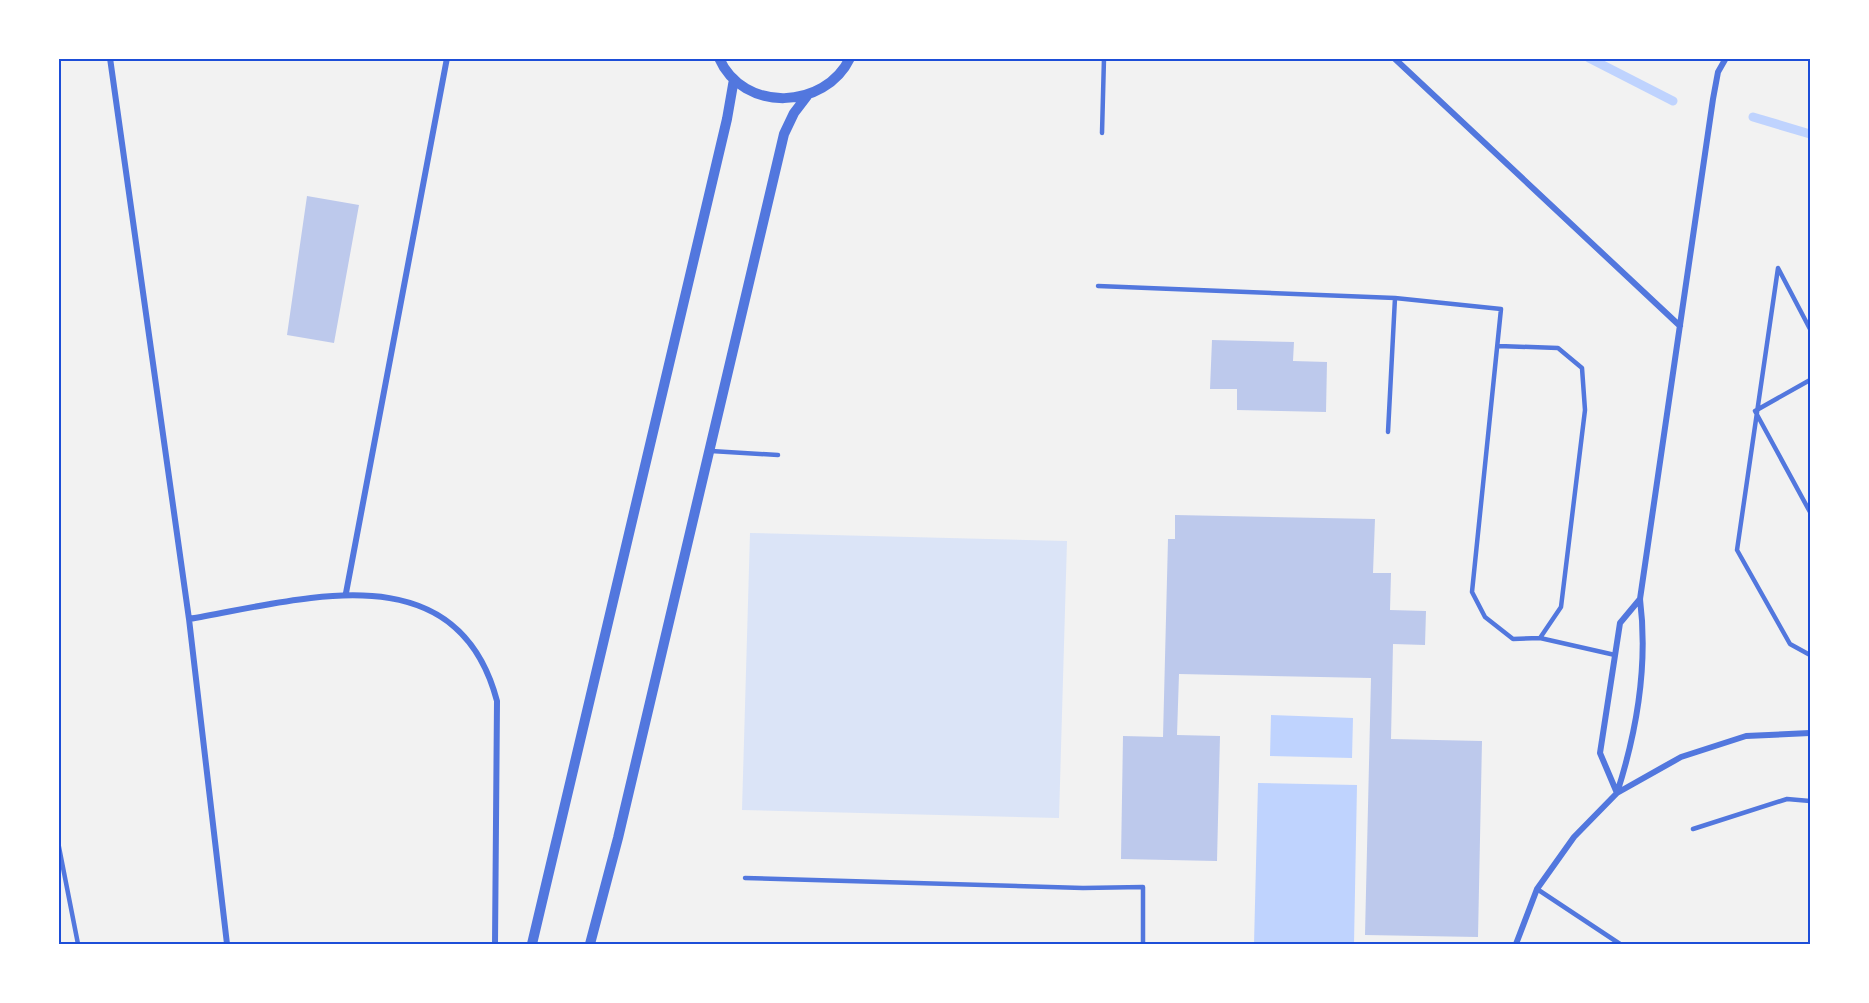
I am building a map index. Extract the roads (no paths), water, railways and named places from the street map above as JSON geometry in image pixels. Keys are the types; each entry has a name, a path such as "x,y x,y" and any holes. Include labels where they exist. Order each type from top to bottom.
{"street":[{"path":"110,58 189,619 227,945"},
{"path":"346,593 447,58"},
{"path":"719,58 734,80 746,89 776,99 807,96 829,84 846,67 850,58"},
{"path":"1394,58 1680,326"},
{"path":"1617,793 1633,742 1644,631 1640,599 1713,99 1718,72 1726,58"},
{"path":"532,945 719,154 734,80"},
{"path":"590,945 618,838 784,134 794,113 807,96"},
{"path":"189,619 346,593 390,597 430,610 447,621 464,637 479,655 491,678 497,712 495,945"},
{"path":"1617,793 1600,753 1620,623 1640,599"},
{"path":"1516,945 1538,889 1574,837 1617,793 1681,757 1746,736 1810,733"}],"lane":[{"path":"1102,133 1104,58"},
{"path":"1810,329 1778,268 1755,411 1737,550 1790,644 1810,655"},
{"path":"1098,286 1395,298 1501,309 1472,592 1485,617 1513,639 1540,638 1615,655"},
{"path":"1388,432 1395,298"},
{"path":"1498,346 1558,348 1582,368 1585,410 1561,607 1540,638"},
{"path":"1755,411 1810,380"},
{"path":"1755,411 1810,512"},
{"path":"708,451 778,455"},
{"path":"1693,830 1787,799 1810,801"},
{"path":"58,842 78,945"},
{"path":"745,878 1083,888 1143,887 1143,945"},
{"path":"1538,889 1620,945"},
{"path":"1605,945 1609,937"}],"water":[{"path":"1271,715 1353,718 1352,758 1270,756"},
{"path":"1258,783 1357,785 1354,944 1254,944"}],"waterway":[{"path":"1589,58 1673,101"},
{"path":"1753,117 1810,134"}]}
